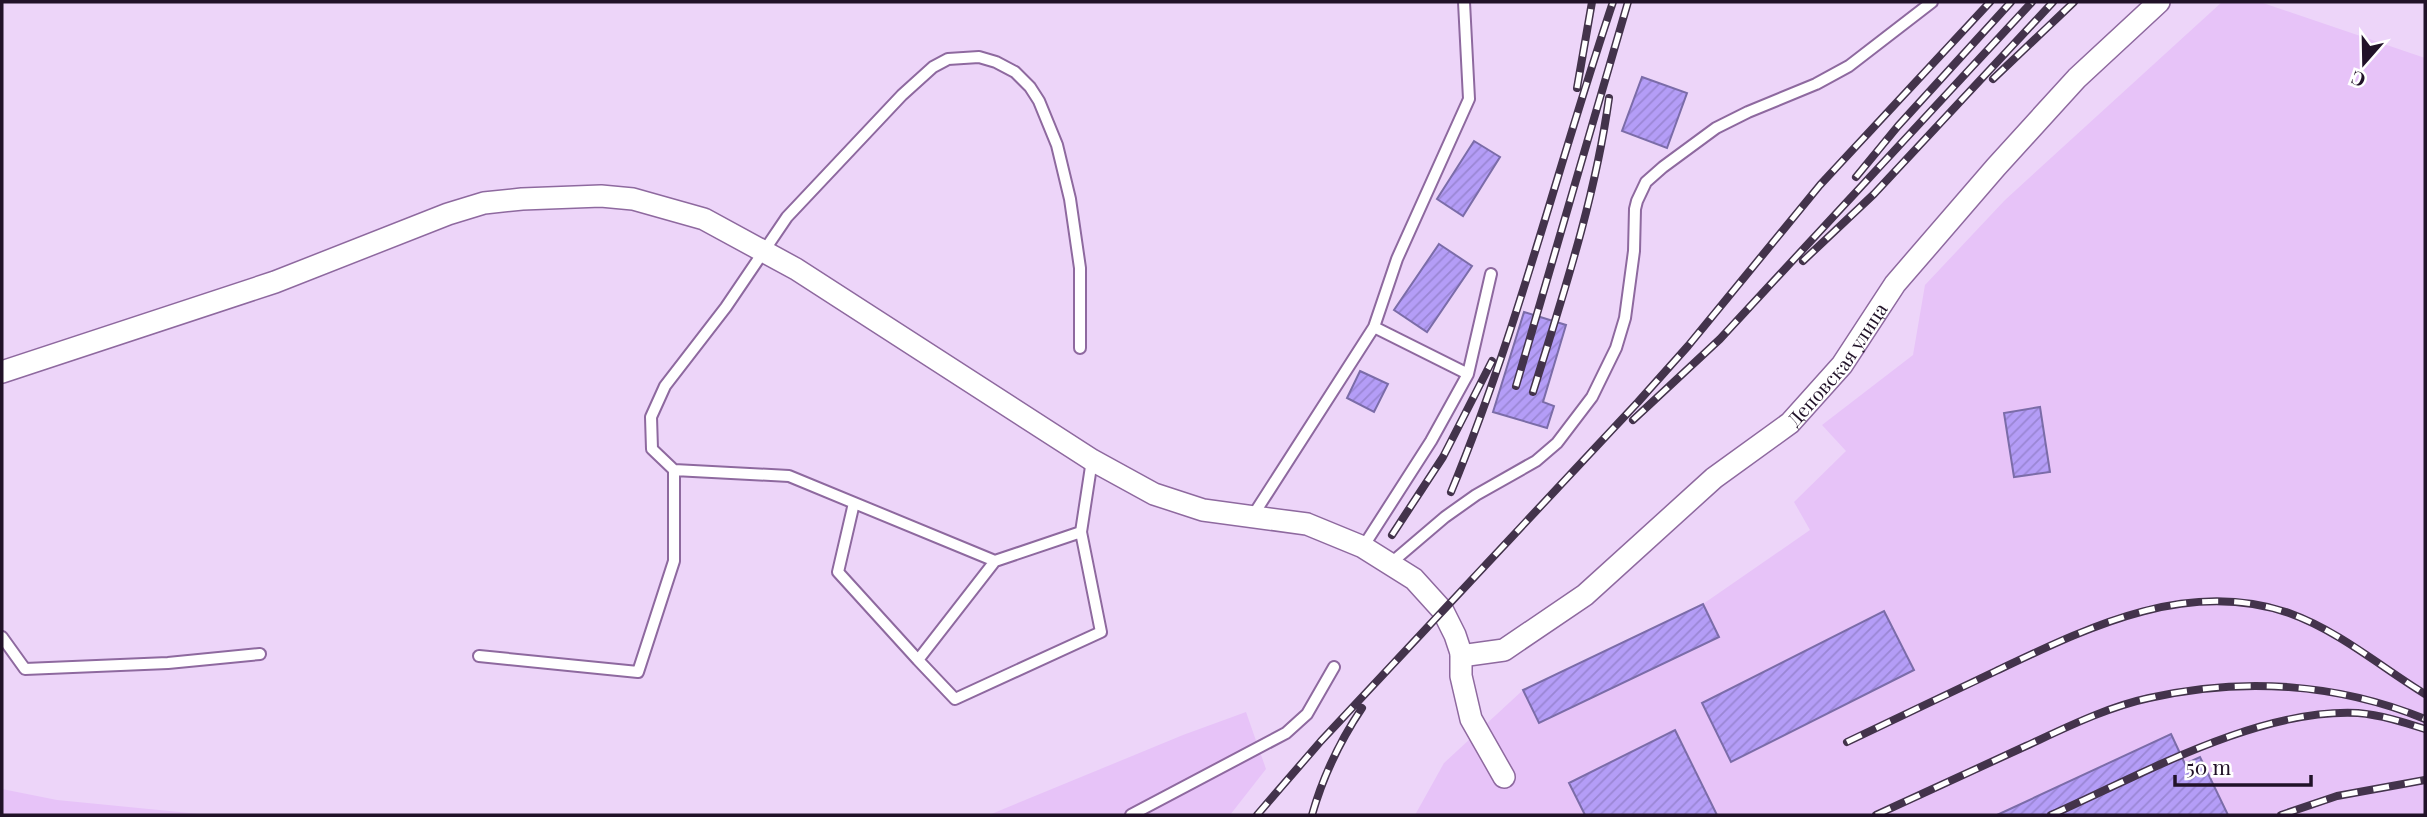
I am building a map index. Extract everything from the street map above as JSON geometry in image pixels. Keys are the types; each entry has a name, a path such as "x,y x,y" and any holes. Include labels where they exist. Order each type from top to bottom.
{"street":[{"name":"Деповская улица","path":"1461,653 1468,655 1504,650 1574,603 1714,478 1790,424 1842,365 1895,284 1996,167 2077,78 2159,2"},
{"path":"2,372 236,296 448,214 484,203 601,196 634,199 704,219 765,250 1092,460 1154,494 1203,510 1307,524 1363,547 1414,579 1443,611 1455,635 1461,653 1461,676 1471,719 1504,776"}],"lane":[{"path":"1252,517 1374,327 1397,259 1469,99 1464,2"},
{"path":"1391,564 1445,517 1546,452 1574,422 1592,397 1616,348 1625,318 1634,251 1635,209 1646,182 1716,128 1816,84 1849,66 1932,2"},
{"path":"995,561 789,476 674,470 652,449 652,417 665,386 726,307 787,217 919,78 948,59 979,57 996,62 1015,72 1039,101 1057,145 1070,199 1078,253 1080,348"},
{"path":"1363,547 1431,441 1468,374 1492,274"},
{"path":"1374,327 1468,374"},
{"path":"854,503 838,572 954,699 1101,632 1081,532 1092,460"},
{"path":"478,656 638,672 674,561 674,470"},
{"path":"918,660 995,561 1081,532"},
{"path":"2,637 25,669 168,663 260,654"},
{"path":"1131,815 1286,733 1307,714 1334,667"}],"shaded area":[{"path":"2222,2 2260,2 2425,58 2425,815 1415,815 1444,763 1523,690 1703,604 1810,530 1794,502 1846,451 1822,425 1913,355 1925,285 2005,200"},
{"path":"1246,712 1266,769 1230,815 989,815 1183,735"},
{"path":"2,789 57,800 210,815 2,815"}],"building":[{"path":"1642,77 1687,93 1667,148 1622,131"},
{"path":"1474,141 1500,157 1463,216 1437,199"},
{"path":"1439,244 1472,266 1427,332 1394,310"},
{"path":"1524,312 1566,325 1543,402 1554,406 1547,428 1493,412"},
{"path":"1360,371 1388,384 1374,412 1347,398"},
{"path":"2040,407 2050,472 2014,477 2004,413"},
{"path":"1703,604 1719,637 1539,723 1523,690"},
{"path":"1884,611 1914,670 1731,762 1702,703"},
{"path":"1675,730 1717,815 1585,815 1569,783"},
{"path":"2171,734 2185,764 2200,757 2228,815 1997,815"}],"railway":[{"path":"1577,88 1592,2"},
{"path":"1451,492 1475,432 1517,310 1613,2"},
{"path":"1516,386 1628,2"},
{"path":"1257,815 1321,741 1638,402 1688,346 1820,185 1990,2"},
{"path":"1856,177 1898,126 2011,2"},
{"path":"1633,420 1720,339 2032,2"},
{"path":"1803,261 1874,194 2053,2"},
{"path":"1993,79 2074,2"},
{"path":"1533,392 1587,210 1609,98"},
{"path":"1392,535 1443,457 1492,361"},
{"path":"1847,742 2030,655 2102,625 2138,613 2213,601 2251,604 2289,613 2342,639 2425,694"},
{"path":"1876,815 2086,719 2133,702 2184,691 2254,686 2324,691 2392,707 2425,719"},
{"path":"1312,815 1333,759 1362,708"},
{"path":"2051,815 2201,747 2280,721 2320,714 2358,713 2384,717 2425,729"},
{"path":"2281,815 2337,796 2425,780"}]}
